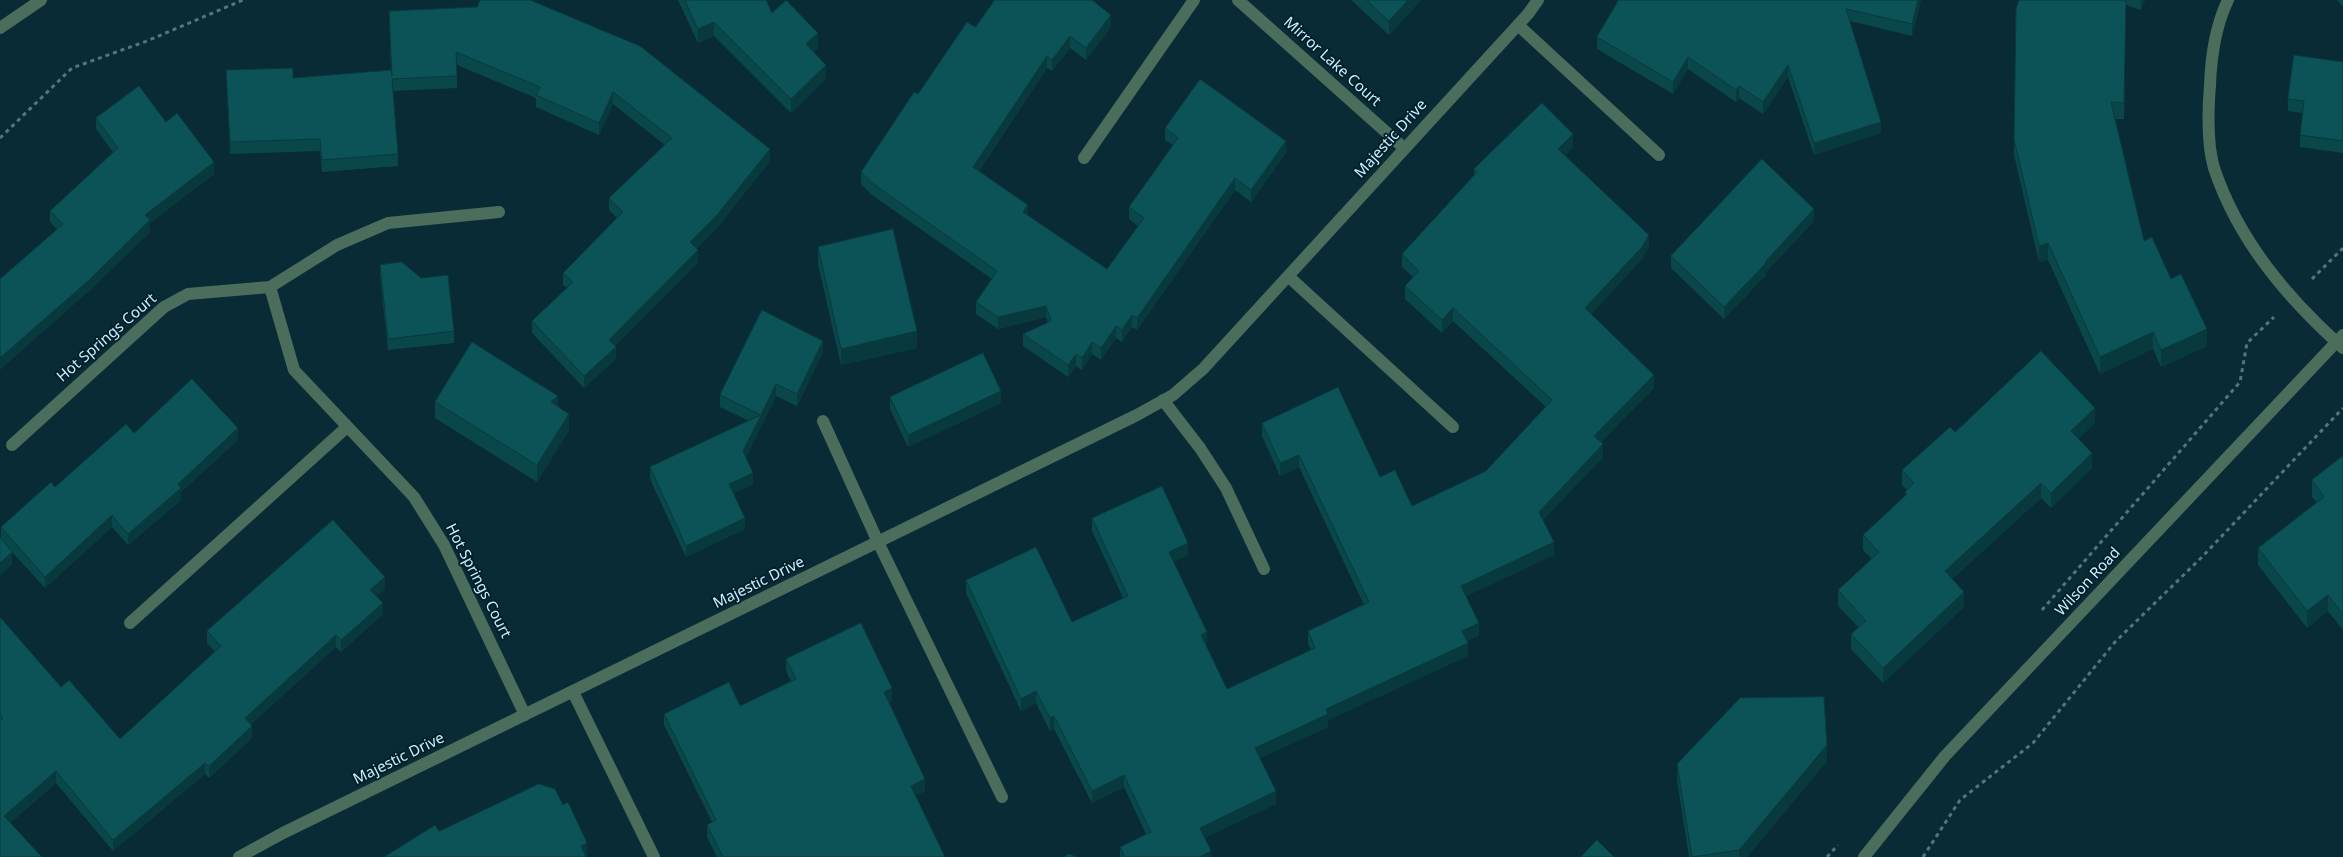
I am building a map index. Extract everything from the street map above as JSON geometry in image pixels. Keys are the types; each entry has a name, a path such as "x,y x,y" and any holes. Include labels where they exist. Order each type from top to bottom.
{"street":[{"path":"0,28 41,0"},
{"path":"1084,158 1194,0"},
{"name":"Mirror Lake Court","path":"1238,0 1404,148"},
{"name":"Majestic Drive","path":"239,857 283,833 878,542 1173,395 1203,369 1518,25 1538,0"},
{"path":"2228,0 2222,12 2211,64 2208,115 2214,166 2231,208 2256,253 2293,298 2341,342"},
{"path":"1518,25 1659,154"},
{"name":"Hot Springs Court","path":"12,445 164,307 188,294 270,287 337,245 388,223 499,212"},
{"path":"1288,276 1453,426"},
{"name":"Hot Springs Court","path":"270,287 294,370 414,497 444,545 525,715"},
{"name":"Wilson Road","path":"1864,857 1946,756 2341,342"},
{"path":"1163,400 1200,448 1226,488 1264,569"},
{"path":"823,421 878,542 1002,796"},
{"path":"130,623 347,427"},
{"path":"573,692 654,857"}],"path":[{"path":"0,138 72,68 147,41 242,0"},
{"path":"2037,616 2240,382 2247,343 2343,248"},
{"path":"1923,857 1960,800 2033,743 2115,642 2202,557 2343,408"},
{"path":"1827,857 1840,842"}],"building":[{"path":"480,0 530,0 640,46 770,149 717,215 690,242 698,250 609,340 616,347 584,376 532,321 573,282 563,273 623,212 609,198 672,138 613,92 599,123 536,95 540,87 456,52 457,76 392,79 398,154 322,160 320,139 230,142 226,70 293,68 293,78 391,70 392,76 389,11 477,7"},
{"path":"685,0 766,0 772,13 786,0 818,33 806,44 826,65 791,99 714,22 698,29"},
{"path":"995,0 1092,0 1111,15 1086,48 1070,36 1052,60 1047,56 973,167 1028,205 1023,212 1107,269 1144,218 1129,207 1178,138 1165,128 1200,79 1286,141 1251,190 1235,178 1137,318 1132,315 1122,330 1116,326 1101,348 1092,342 1082,358 1076,354 1068,365 1023,334 1051,321 1046,306 998,317 976,302 997,271 872,183 861,172 914,92 918,94 967,22 975,27"},
{"path":"1367,0 1408,0 1389,21"},
{"path":"1619,0 1918,0 1912,24 1846,9 1881,122 1814,143 1788,65 1763,102 1739,86 1736,90 1688,57 1673,82 1597,37"},
{"path":"2019,0 2126,0 2124,103 2111,102 2144,241 2152,237 2171,279 2181,274 2207,329 2161,350 2153,332 2100,357 2048,243 2039,246 2014,139 2016,9"},
{"path":"2294,55 2343,62 2343,141 2300,135 2304,101 2288,99"},
{"path":"139,86 166,122 177,113 214,162 145,215 150,220 88,281 0,358 0,279 63,224 50,211 118,148 96,118"},
{"path":"1542,103 1573,134 1558,149 1649,235 1642,247 1585,308 1654,375 1594,436 1603,444 1539,512 1554,542 1461,586 1479,623 1462,631 1468,643 1326,709 1328,714 1255,748 1276,791 1200,828 1211,851 1199,857 1125,857 1120,847 1151,832 1124,775 1092,791 1054,716 1050,718 1036,691 1021,699 966,580 1036,547 1072,622 1128,596 1092,518 1162,486 1188,543 1169,552 1207,632 1201,635 1227,689 1315,648 1308,631 1369,602 1299,455 1280,463 1262,423 1338,387 1380,477 1395,470 1412,506 1486,471 1552,400 1453,308 1442,320 1405,286 1419,271 1402,254 1477,172 1474,169"},
{"path":"1762,159 1814,209 1724,307 1671,256"},
{"path":"893,229 917,331 841,349 818,247"},
{"path":"402,262 421,278 448,275 454,331 388,339 380,265"},
{"path":"762,310 823,341 797,394 776,384 761,415 720,395"},
{"path":"472,342 558,396 551,402 569,414 537,465 435,402"},
{"path":"2041,351 2095,408 2071,431 2092,453 2051,493 2041,483 1945,571 1964,592 1883,668 1851,634 1866,621 1838,590 1879,552 1863,535 1907,494 1905,492 1914,483 1902,470 1950,427 1955,432"},
{"path":"983,353 1001,391 908,435 890,397"},
{"path":"192,379 238,428 178,484 181,488 128,534 112,515 45,577 1,527 51,482 55,487 126,424 134,433"},
{"path":"761,415 743,451 753,473 729,484 745,518 686,546 650,467"},
{"path":"2343,456 2343,614 2328,595 2307,611 2258,548 2324,497 2312,480"},
{"path":"333,520 385,577 370,590 383,603 341,640 336,635 245,718 252,726 209,766 205,763 113,840 56,771 4,816 42,857 0,857 0,721 3,718 0,715 0,617 61,687 69,680 120,739 221,646 207,631"},
{"path":"0,537 12,552 0,563"},
{"path":"861,623 892,688 884,692 925,779 911,786 945,857 723,857 707,825 716,820 664,714 729,682 740,706 796,679 786,659"},
{"path":"1824,697 1827,745 1739,850 1692,857 1677,764 1740,698"},
{"path":"539,784 555,789 563,805 568,802 587,843 581,846 586,857 384,857 435,825 439,831"},
{"path":"1597,840 1614,857 1581,857"},
{"path":"1069,854 1077,857 1064,857"}]}
